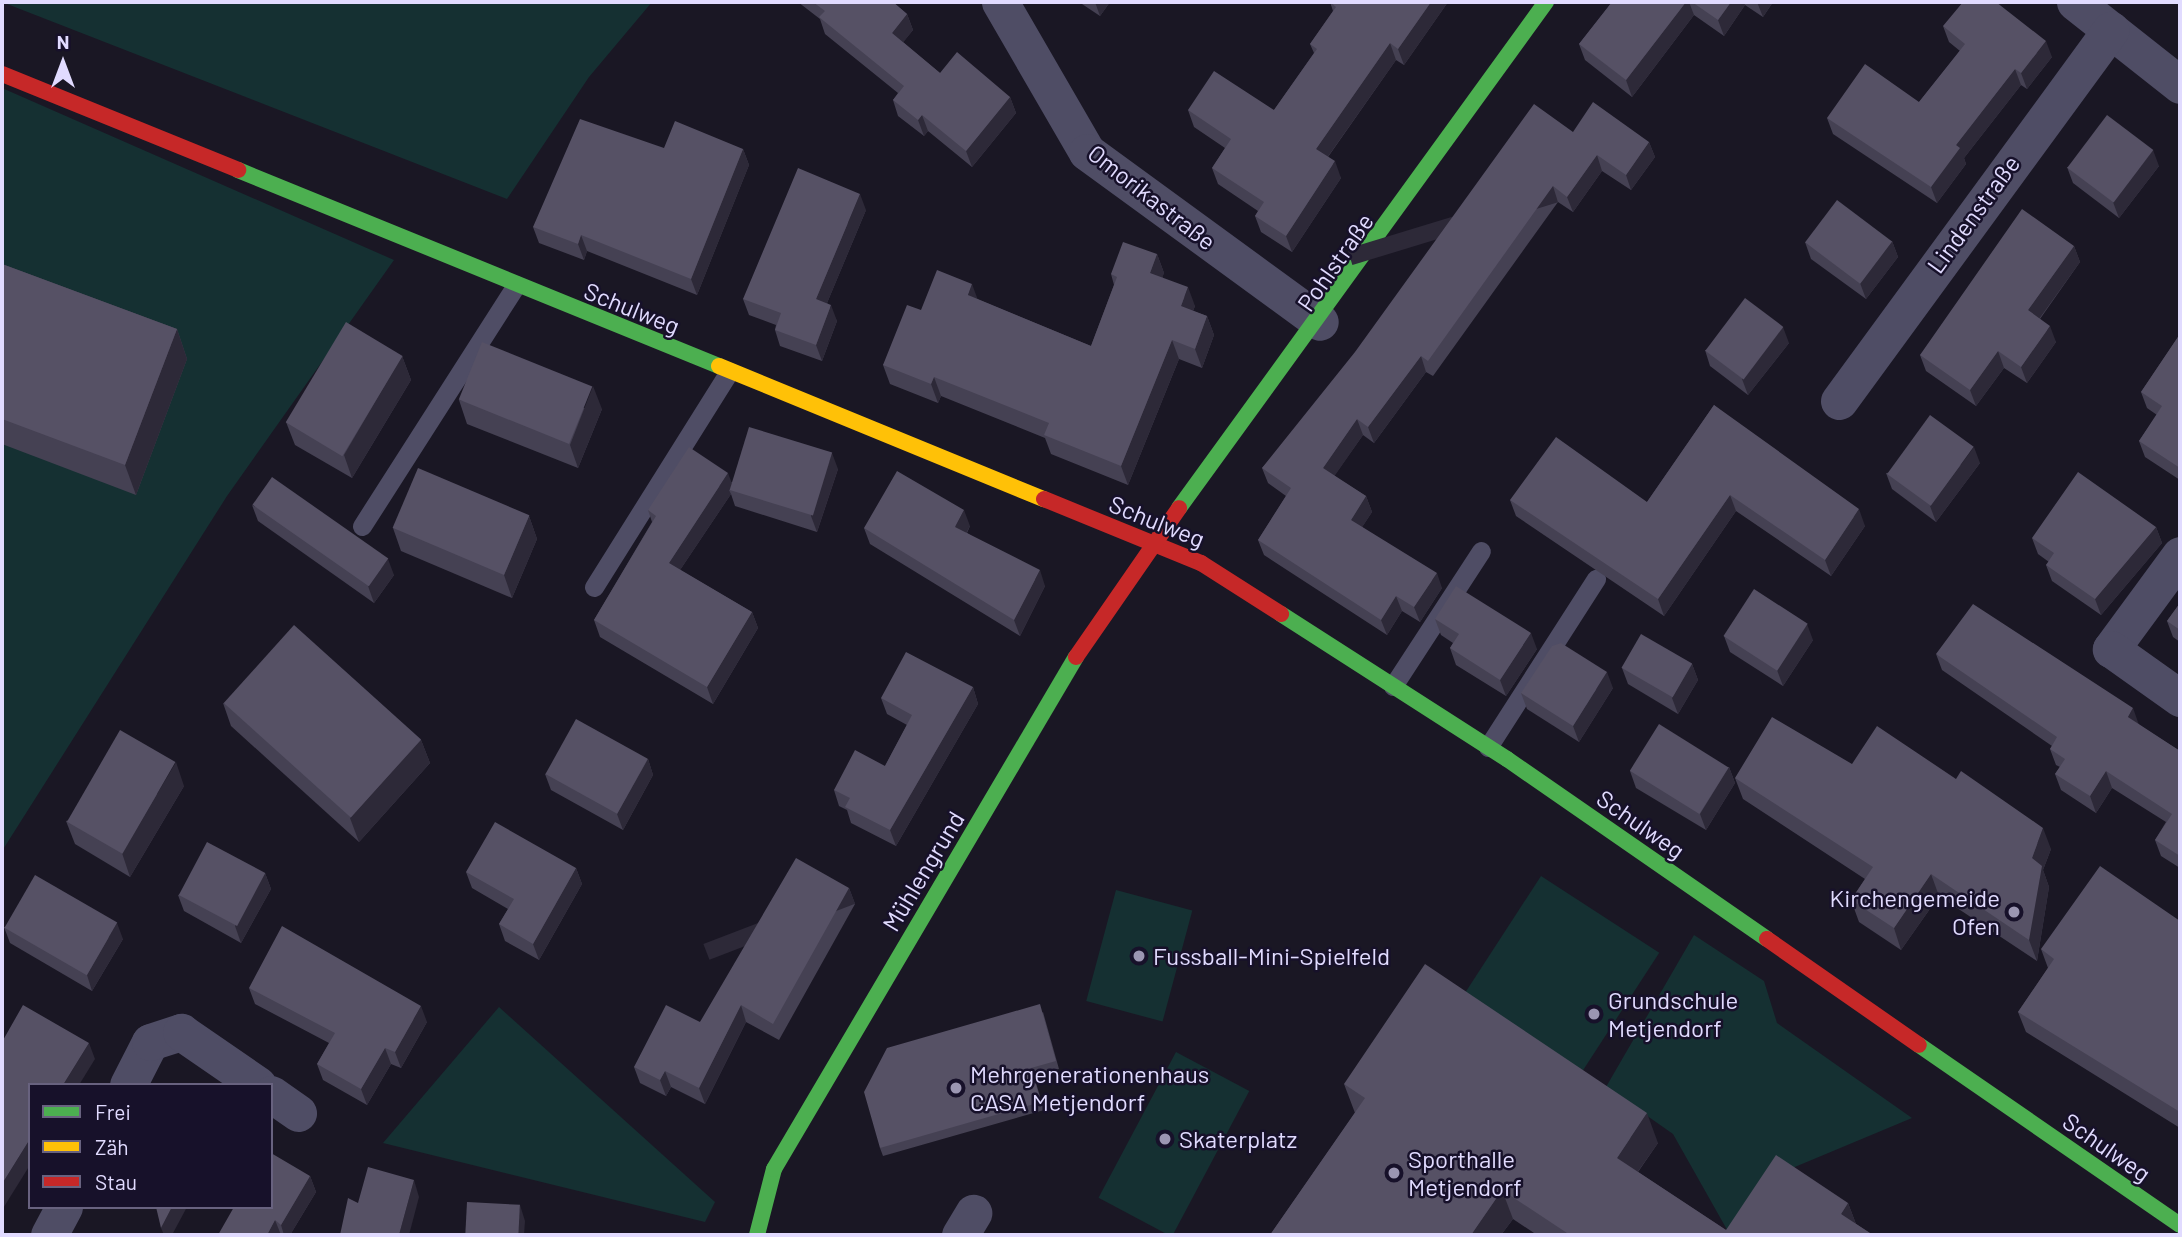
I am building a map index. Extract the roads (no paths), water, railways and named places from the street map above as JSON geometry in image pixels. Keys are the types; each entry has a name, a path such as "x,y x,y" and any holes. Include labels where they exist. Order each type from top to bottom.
{"street":[{"name":"Omorikastraße","path":"1000,2 1087,152 1320,322"},
{"name":"Pohlstraße","path":"1157,545 1320,322 1546,2"},
{"path":"2081,3 2180,85"},
{"name":"Lindenstraße","path":"1839,401 2111,30"},
{"name":"Schulweg","path":"2,74 1201,563 1488,747 2180,1225"},
{"name":"Mühlengrund","path":"757,1235 774,1169 1097,621 1157,545"},
{"path":"2180,555 2110,649 2180,698"},
{"path":"129,1083 150,1042 181,1032 255,1083"}],"lane":[{"path":"362,526 516,285"},
{"path":"594,587 729,372"},
{"path":"1393,686 1481,551"},
{"path":"1488,747 1596,579"}],"place":[{"name":"Kirchengemeide Ofen","path":"2014,912"},
{"name":"Fussball-Mini-Spielfeld","path":"1139,956"},
{"name":"Grundschule Metjendorf","path":"1594,1014"},
{"name":"Mehrgenerationenhaus CASA Metjendorf","path":"956,1088"},
{"name":"Skaterplatz","path":"1165,1139"},
{"name":"Sporthalle Metjendorf","path":"1394,1173"}]}
